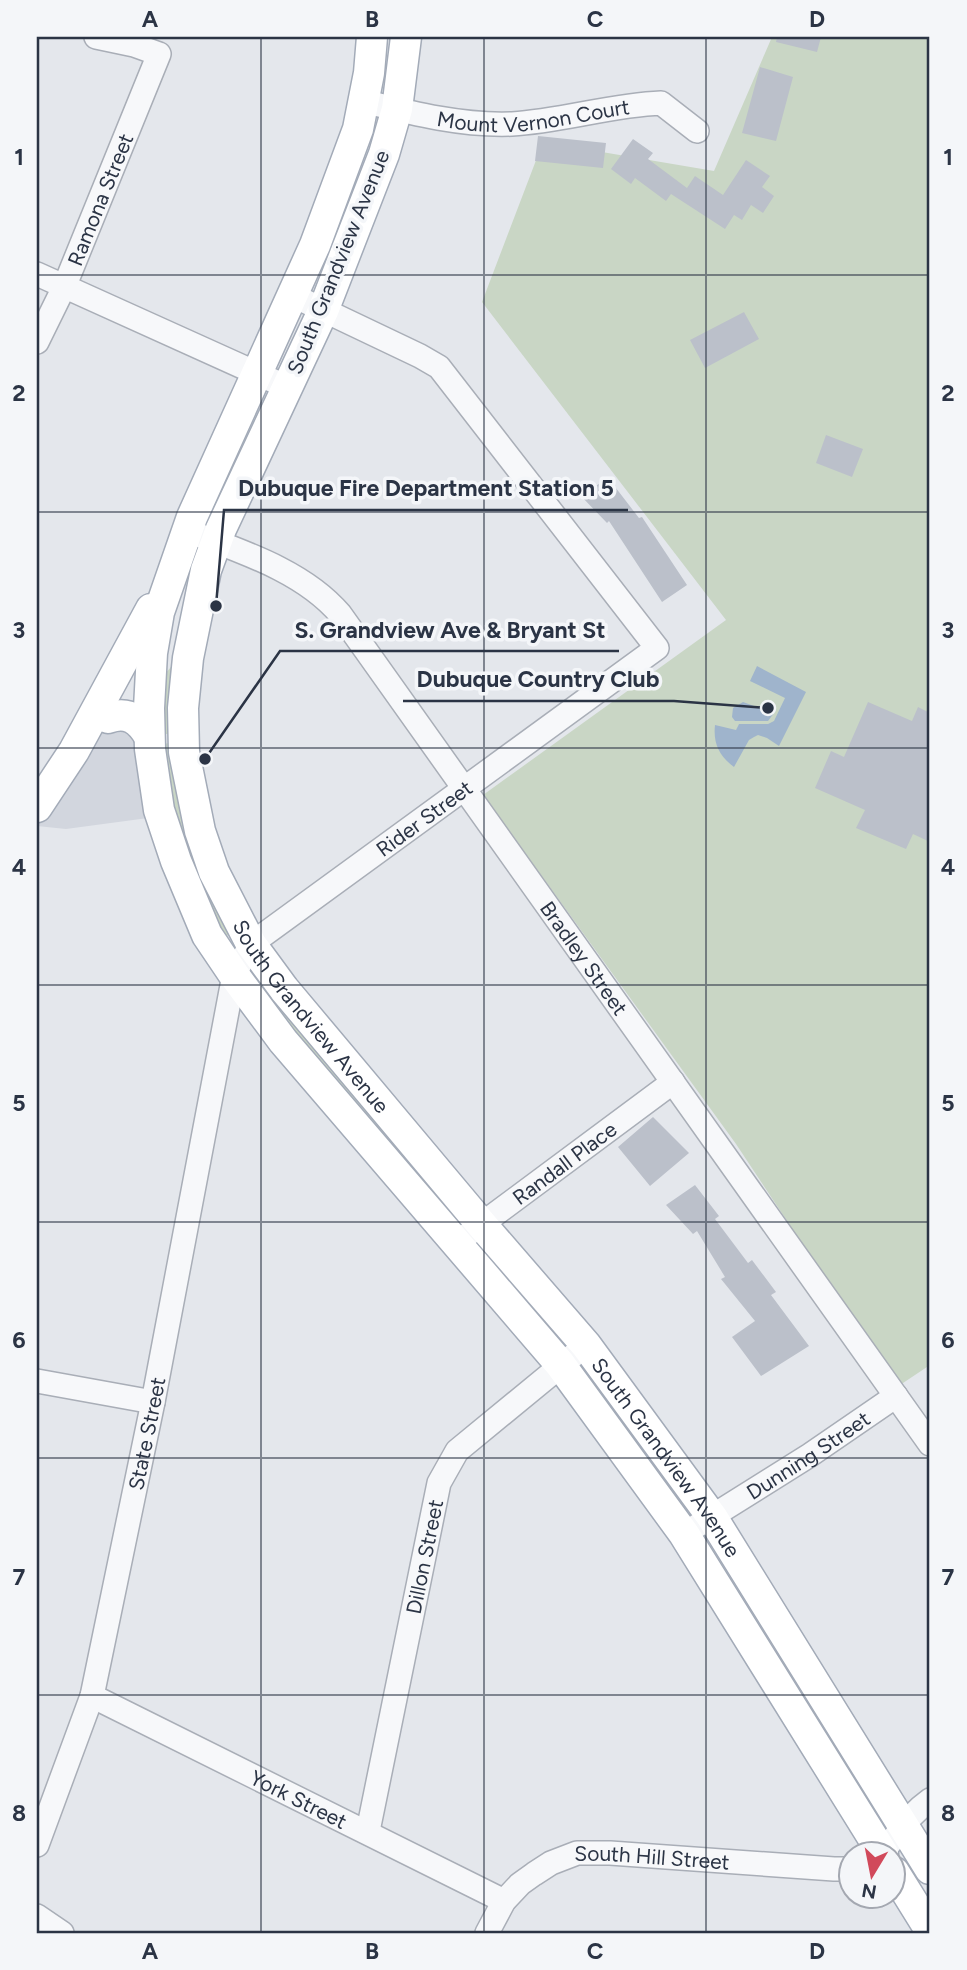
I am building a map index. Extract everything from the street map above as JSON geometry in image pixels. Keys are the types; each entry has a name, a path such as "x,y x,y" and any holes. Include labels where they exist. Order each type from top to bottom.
{"main road":[{"name":"South Grandview Avenue","path":"372,37 369,73 358,129 315,245 187,531 159,612 151,676 149,736 159,810 176,861 207,935 234,975 283,1041 560,1364 684,1534 883,1840"},
{"name":"South Grandview Avenue","path":"406,37 397,109 384,154 323,311 216,542 206,570 194,623 183,708 184,752 200,831 214,872 251,944 284,989 586,1345 712,1517 884,1840"},
{"path":"37,807 74,751 172,568"},
{"path":"74,751 185,642 194,623"},
{"path":"108,718 118,714 128,716 142,725 149,736"},
{"name":"South Grandview Avenue","path":"908,1859 930,1869"},
{"name":"South Grandview Avenue","path":"908,1887 930,1930"}],"street":[{"name":"Ramona Street","path":"37,342 65,285 159,54 134,45 96,37"},
{"name":"Mount Vernon Court","path":"363,101 451,121 512,124 631,104 661,103 697,131"},
{"path":"37,274 287,387"},
{"path":"292,295 323,311"},
{"name":"Rider Street","path":"227,1013 234,975 251,944 657,648 439,367 323,311"},
{"name":"Bradley Street","path":"187,531 296,579 327,599 930,1444"},
{"name":"State Street","path":"37,1845 92,1696 153,1402 227,1013"},
{"name":"Randall Place","path":"455,1244 673,1082"},
{"name":"Dillon Street","path":"368,1831 439,1483 457,1451 586,1345"},
{"path":"37,1381 153,1402"},
{"name":"Dunning Street","path":"684,1534 810,1455 896,1396"},
{"name":"York Street","path":"92,1696 504,1901"},
{"path":"896,1840 915,1811 930,1800"},
{"name":"South Hill Street","path":"487,1933 504,1901 520,1884 551,1863 577,1853 838,1869"},
{"path":"38,1920 62,1933"}],"shaded area":[{"path":"116,723 138,740 148,818 66,829 37,826 37,815 103,730"}],"green space":[{"path":"772,37 930,37 930,1365 897,1387 736,1144 483,795 726,620 482,302 543,142 714,171"},
{"path":"176,661 174,734 162,734 165,674"},
{"path":"176,742 230,933 226,937 178,837 163,744"},
{"path":"260,978 454,1212 452,1215 448,1216 253,982"}],"water":[{"path":"757,666 806,692 779,746 758,735 749,740 734,767 718,749 715,725 736,730 739,724 768,724 774,721 785,698 750,681"},
{"path":"743,702 770,707 774,713 768,721 735,721 732,717 733,708"}],"building":[{"path":"777,37 821,37 817,52 776,42"},
{"path":"760,67 793,77 776,141 742,133"},
{"path":"538,136 606,143 603,168 535,161"},
{"path":"633,139 653,153 648,159 687,188 695,176 723,195 746,160 770,176 762,187 774,196 763,213 751,205 742,220 734,215 725,229 671,194 666,201 635,178 631,184 611,169"},
{"path":"744,312 759,339 705,368 690,340"},
{"path":"826,435 863,449 852,477 816,463"},
{"path":"609,479 639,518 642,517 687,585 662,602 609,521 607,523 579,494"},
{"path":"868,702 912,721 918,707 930,713 930,842 913,834 906,849 856,828 865,810 815,788 831,751 844,757"},
{"path":"653,1117 689,1153 650,1186 618,1147"},
{"path":"695,1185 719,1216 715,1219 748,1263 752,1260 776,1292 771,1295 809,1346 761,1376 732,1337 755,1321 721,1279 725,1277 697,1231 693,1234 666,1205"}],"place":[{"name":"Dubuque Fire Department Station 5","path":"216,606"},
{"name":"Dubuque Country Club","path":"768,708"},
{"name":"S. Grandview Ave & Bryant St","path":"205,759"}]}
